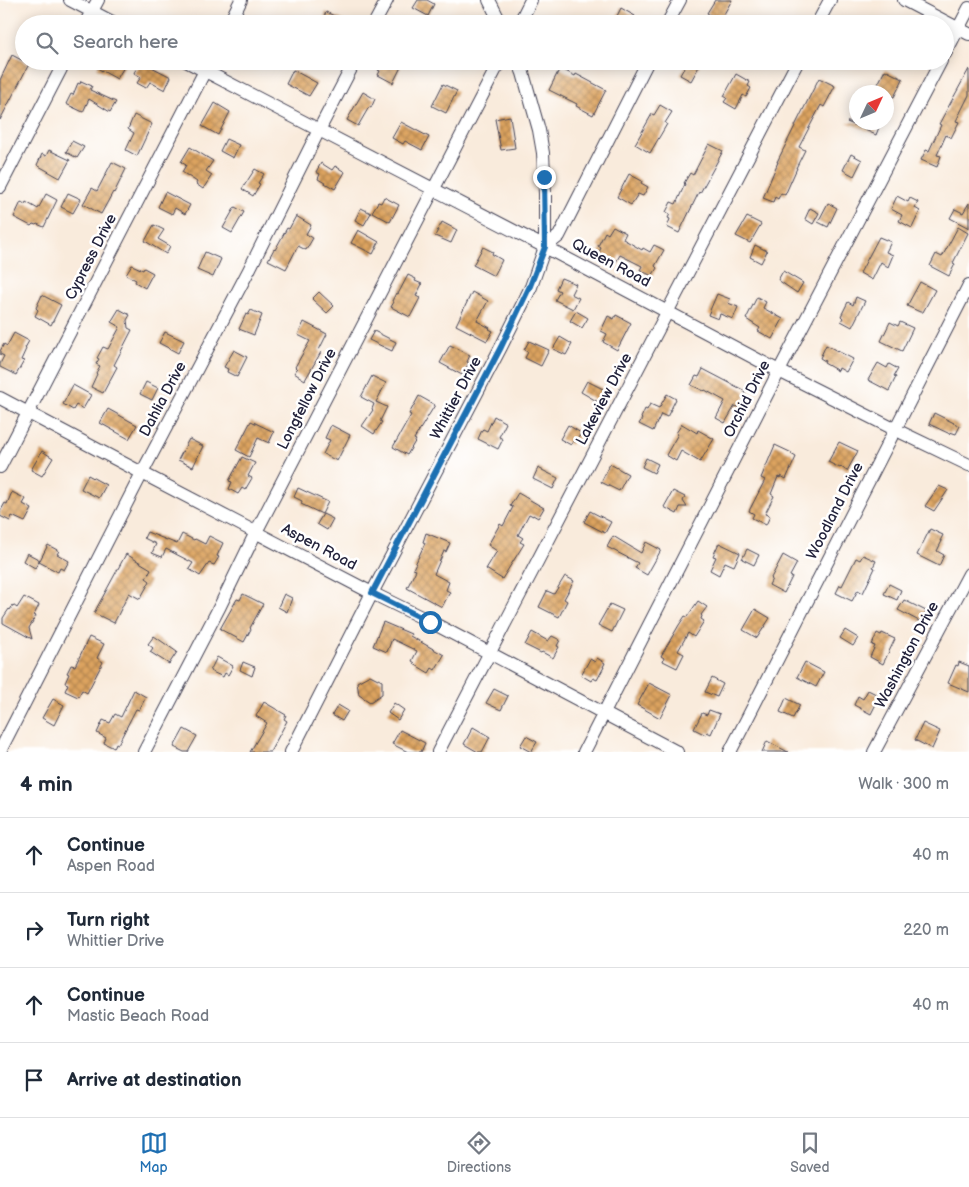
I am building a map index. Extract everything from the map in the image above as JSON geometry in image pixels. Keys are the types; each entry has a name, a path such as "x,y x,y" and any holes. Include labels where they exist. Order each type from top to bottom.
{"street":[{"path":"70,0 95,6 106,15"},
{"path":"234,15 241,0"},
{"path":"378,15 386,0"},
{"path":"489,0 496,15"},
{"path":"524,15 531,0"},
{"path":"672,15 680,0"},
{"path":"822,15 830,0"},
{"path":"904,0 933,15"},
{"path":"954,43 964,31 969,8"},
{"path":"0,187 61,70"},
{"name":"Cypress Drive","path":"0,467 205,70"},
{"name":"Queen Road","path":"214,70 319,130 779,371 969,465"},
{"name":"Dahlia Drive","path":"0,751 350,70"},
{"name":"Longfellow Drive","path":"144,752 495,70"},
{"path":"522,70 543,153 545,247"},
{"name":"Whittier Drive","path":"291,752 501,347 530,286 545,247 559,236 643,70"},
{"name":"Lakeview Drive","path":"438,752 793,70"},
{"name":"Orchid Drive","path":"584,752 779,371 936,70"},
{"name":"Woodland Drive","path":"730,752 969,285"},
{"name":"Aspen Road","path":"0,398 142,474 677,752"},
{"name":"Washington Drive","path":"874,752 969,574"}],"building":[{"path":"418,0 427,0 434,4 428,15 413,8"},
{"path":"715,0 732,0 723,15 710,15 707,13"},
{"path":"621,8 633,15 618,15"},
{"path":"12,55 15,57 15,70 26,70 0,120 0,80"},
{"path":"969,69 969,95 956,121 959,122 951,138 946,135 937,155 941,156 937,167 921,160 926,150 929,151 941,125 939,124"},
{"path":"101,70 122,70 117,79"},
{"path":"136,70 157,70 171,77 165,90 150,82 146,88 137,83 141,77 134,73"},
{"path":"293,70 317,83 309,96 286,84"},
{"path":"378,70 400,70 393,83 378,75 380,71"},
{"path":"559,70 564,70 575,76 576,74 606,90 593,115 576,106 577,104 549,90"},
{"path":"683,70 697,70 691,81 680,75"},
{"path":"885,70 903,79 894,97 894,85 878,85"},
{"path":"736,74 750,82 748,86 751,88 746,97 743,95 736,109 724,102 727,98 724,96"},
{"path":"819,78 835,86 824,107 821,105 799,147 805,150 785,195 781,193 778,199 775,197 773,202 763,198 777,162"},
{"path":"81,81 92,86 90,90 116,102 110,112 89,99 83,112 66,104"},
{"path":"443,84 457,91 446,113 432,106"},
{"path":"363,92 375,99 358,126 347,120"},
{"path":"215,103 230,112 218,135 202,126"},
{"path":"660,105 672,112 650,153 635,144 652,114 654,115"},
{"path":"134,115 152,124 137,156 126,150 134,133 128,129"},
{"path":"510,116 515,148 501,150 495,119"},
{"path":"401,122 429,137 422,150 405,141 403,144 392,138"},
{"path":"865,130 878,130 876,135"},
{"path":"226,139 239,145 233,158 220,151"},
{"path":"72,141 84,147 77,158 66,152"},
{"path":"709,144 723,151 699,192 679,233 667,227 670,214 666,212 671,202 676,204 684,183 690,173 693,175"},
{"path":"190,147 213,161 206,171 212,175 203,189 196,184 197,182 182,172 186,165 181,162"},
{"path":"49,150 70,160 60,178 37,165 42,154 46,156"},
{"path":"851,154 862,160 854,176 843,170"},
{"path":"112,162 126,169 101,214 83,204 92,188 97,191"},
{"path":"321,163 332,170 335,166 345,172 335,189 318,179 320,174 316,172"},
{"path":"255,169 264,174 253,196 242,189"},
{"path":"629,174 642,181 641,183 648,187 643,196 638,194 631,205 617,197"},
{"path":"165,192 190,205 185,214 175,208 172,214 158,207"},
{"path":"68,193 81,199 73,213 61,207"},
{"path":"46,194 57,200 44,227 37,224 31,226 14,217 21,202 25,204 26,202 38,209"},
{"path":"897,196 908,202 910,198 918,202 915,208 920,211 912,228 899,221 902,215 891,209"},
{"path":"384,197 399,205 390,222 372,212 378,202 381,203"},
{"path":"828,203 837,208 828,227 818,222"},
{"path":"969,203 969,228 950,218 955,209 963,213"},
{"path":"235,207 244,212 232,233 223,228"},
{"path":"361,208 371,213 364,225 355,220"},
{"path":"810,208 819,213 813,224 805,219"},
{"path":"296,216 311,225 306,234 313,238 306,250 298,246 286,269 268,260"},
{"path":"747,217 761,224 750,243 736,236"},
{"path":"442,222 457,230 451,243 435,236"},
{"path":"154,225 164,230 158,239 170,246 166,254 145,241"},
{"path":"613,226 626,233 623,239 642,250 643,248 650,252 654,245 664,250 652,276 640,270 642,266 620,255 616,262 611,259 610,261 598,254 601,248 598,246 605,232 608,234"},
{"path":"958,227 968,233 953,263 955,264 949,276 930,266 936,254 942,257"},
{"path":"358,230 379,242 373,254 351,243"},
{"path":"879,237 891,242 886,252 893,255 888,267 881,262 872,280 860,273"},
{"path":"755,245 767,251 761,263 750,257"},
{"path":"483,247 493,252 492,254 502,260 494,276 473,265"},
{"path":"205,252 221,259 213,277 197,270"},
{"path":"132,265 153,273 145,288 135,282 136,280 126,275"},
{"path":"783,271 803,283 797,293 778,280"},
{"path":"408,275 422,284 416,296 420,298 410,317 391,307 396,293 398,294"},
{"path":"561,278 576,284 571,294 579,298 573,309 555,300 560,291 556,289"},
{"path":"920,282 935,290 923,312 907,306"},
{"path":"319,292 334,306 327,313 312,299"},
{"path":"472,292 488,301 477,321 493,331 487,341 456,325"},
{"path":"717,294 730,299 728,303 738,307 733,319 720,314 718,319 708,315"},
{"path":"42,295 61,305 51,325 35,316 38,310 36,308"},
{"path":"757,297 766,302 763,308 783,319 772,339 758,331 760,328 746,319"},
{"path":"856,297 865,301 852,327 841,321 843,318 841,316 848,302 853,305"},
{"path":"119,309 130,315 127,320 128,328 132,330 114,365 117,367 103,393 91,387 100,366 96,364 99,359 97,358 103,347 108,349 120,327 111,322"},
{"path":"251,310 262,315 254,335 239,329 246,314 248,315"},
{"path":"576,311 588,318 582,328 570,321"},
{"path":"616,315 631,323 617,350 603,342 607,334 601,331 608,316 614,319"},
{"path":"304,322 327,334 319,350 321,352 305,380 294,373 297,369 295,367 310,341 298,335"},
{"path":"890,322 898,326 900,322 913,328 902,351 881,341"},
{"path":"374,331 396,342 392,351 369,340"},
{"path":"165,332 184,341 178,353 159,343"},
{"path":"14,333 29,341 21,360 24,361 16,375 0,367 4,356 0,354 0,351 4,344 7,346"},
{"path":"560,337 572,344 566,355 553,349"},
{"path":"529,341 549,350 541,366 525,358 528,352 524,350"},
{"path":"450,345 470,355 467,362 469,363 462,375 440,363"},
{"path":"826,345 853,359 846,372 839,368 838,371 824,363 825,361 820,358"},
{"path":"234,350 247,357 237,377 227,372 228,369 224,367"},
{"path":"878,363 887,368 889,364 898,369 889,391 868,380"},
{"path":"703,369 745,391 746,395 740,408 735,406 725,423 716,418 725,401 691,385 696,376 699,377"},
{"path":"372,376 386,383 376,402 387,407 380,421 382,422 374,434 362,426 373,410 374,404 361,397"},
{"path":"587,381 607,391 600,403 581,392"},
{"path":"146,382 158,388 152,400 140,394"},
{"path":"73,385 91,395 83,409 76,405 73,410 63,404"},
{"path":"667,394 676,399 667,417 661,414 653,431 639,424 645,409 647,410 650,404 659,408"},
{"path":"419,396 435,405 414,439 416,440 407,455 393,447 411,415 409,414"},
{"path":"108,409 137,425 129,439 100,423"},
{"path":"934,413 960,426 956,434 950,432 950,434 929,424"},
{"path":"494,416 506,423 499,437 503,439 498,449 478,439 483,429 487,431"},
{"path":"251,421 274,432 269,443 258,438 249,457 236,450"},
{"path":"682,424 697,433 698,430 714,439 700,462 681,451 676,461 666,455"},
{"path":"331,425 350,435 337,461 323,454 330,440 325,438"},
{"path":"568,425 581,433 576,442 573,441 571,445 560,439"},
{"path":"189,439 203,446 193,467 178,460"},
{"path":"839,442 858,451 847,471 828,462"},
{"path":"775,445 796,457 786,479 781,476 780,478 778,477 771,494 774,496 765,514 770,516 766,525 752,518 754,514 749,511 765,480 761,478"},
{"path":"42,451 53,458 42,476 31,470"},
{"path":"242,457 255,463 248,476 252,478 245,490 242,488 238,494 229,489 232,482 229,481"},
{"path":"646,458 658,464 654,473 642,467"},
{"path":"610,464 628,474 619,491 601,482"},
{"path":"538,468 558,478 553,489 533,479"},
{"path":"88,475 106,485 99,498 81,489"},
{"path":"939,486 948,490 934,511 925,506"},
{"path":"298,488 328,502 322,514 301,504 302,501 294,497"},
{"path":"673,491 685,497 683,501 687,507 680,507 677,514 664,507"},
{"path":"12,492 26,499 23,504 32,509 25,522 12,516 10,521 0,516 0,512 5,503 7,504"},
{"path":"518,493 544,508 538,518 529,514 518,535 523,538 520,542 524,544 502,579 486,569 497,551 488,545 500,524 503,526 513,507 510,506"},
{"path":"590,511 611,522 605,533 584,522"},
{"path":"323,514 333,519 327,530 317,524"},
{"path":"930,529 943,535 937,551 944,555 939,566 917,555"},
{"path":"147,532 177,544 182,534 205,544 209,536 223,543 217,556 219,557 214,565 209,563 200,576 189,569 193,563 166,549 162,557 152,553 156,544 144,538"},
{"path":"426,533 450,543 446,552 444,551 434,574 449,582 446,590 450,592 442,607 407,588 416,570 413,569 425,543 423,542"},
{"path":"613,536 641,553 646,542 661,550 647,575 635,568 638,563 607,547"},
{"path":"719,543 740,553 734,566 725,562 719,575 710,570 716,557 713,556"},
{"path":"48,545 59,551 57,554 69,561 64,570 60,568 58,572 39,562"},
{"path":"747,549 759,555 754,565 742,559"},
{"path":"27,553 40,560 35,568 23,561"},
{"path":"126,554 151,569 146,578 150,581 140,599 129,593 114,623 94,613"},
{"path":"783,555 797,563 784,593 769,585"},
{"path":"863,555 876,561 873,567 875,568 863,593 858,590 852,601 836,593 840,585 842,586 856,558 860,560"},
{"path":"565,576 574,581 564,599 567,601 559,617 539,607 547,591 554,594"},
{"path":"889,584 901,590 897,600 884,594"},
{"path":"243,594 263,604 244,642 220,629 237,599 240,600"},
{"path":"284,594 292,598 287,612 278,607"},
{"path":"24,597 39,605 34,615 36,616 29,628 32,639 3,623 3,618 9,609 13,605 17,608"},
{"path":"904,600 926,611 921,622 898,610"},
{"path":"698,601 707,607 701,615 701,619 704,621 694,637 688,633 678,651 684,654 677,668 663,661 664,658 661,656 685,616 687,617"},
{"path":"610,604 623,610 612,632 598,625"},
{"path":"755,609 770,618 757,638 743,630"},
{"path":"383,622 411,634 410,636 444,655 435,670 432,668 429,673 414,664 412,661 417,651 392,639 387,652 373,646"},
{"path":"845,630 858,638 853,646 840,638"},
{"path":"532,632 548,641 552,636 560,640 557,646 559,647 553,658 525,645"},
{"path":"877,633 881,635 882,633 895,639 883,664 870,657 875,646 872,645"},
{"path":"154,636 177,652 169,664 150,652 153,648 148,644"},
{"path":"89,637 104,644 97,658 103,662 87,693 82,690 78,697 65,691 68,684 65,683 71,665 75,666"},
{"path":"217,657 233,666 228,675 225,673 223,677 210,671"},
{"path":"597,658 605,663 604,667 597,680 593,678 591,681 581,675 590,659 595,662"},
{"path":"243,662 255,667 252,676 240,670"},
{"path":"805,662 824,672 816,687 797,677"},
{"path":"959,662 969,666 969,692 948,683"},
{"path":"370,675 382,681 382,694 370,702 359,695 357,682"},
{"path":"712,678 723,684 717,697 705,692"},
{"path":"649,683 672,695 660,718 637,705"},
{"path":"494,689 508,696 501,710 486,703"},
{"path":"134,690 146,697 139,710 136,709 118,744 116,743 114,748 104,743 106,738 97,733 103,720 110,723 115,714 121,717"},
{"path":"868,690 880,696 871,714 854,705 858,696 863,699"},
{"path":"786,698 800,705 793,718 780,712"},
{"path":"53,699 64,705 54,725 42,718"},
{"path":"264,702 286,715 284,719 287,721 270,752 250,752 267,723 256,716"},
{"path":"394,703 404,710 398,720 388,713"},
{"path":"338,705 348,711 342,721 332,715"},
{"path":"709,710 720,714 711,734 707,732 706,735 694,729 702,713 707,715"},
{"path":"923,723 940,731 932,749 915,740"},
{"path":"473,727 490,737 482,752 478,752 464,744"},
{"path":"184,729 197,736 188,752 174,747"},
{"path":"400,730 425,743 421,752 408,752 392,744"},
{"path":"526,736 537,742 531,752 520,746"},
{"path":"767,741 788,752 762,752"}],"route":[{"path":"430,622 372,593 501,347 537,271 545,247 544,177"}]}
